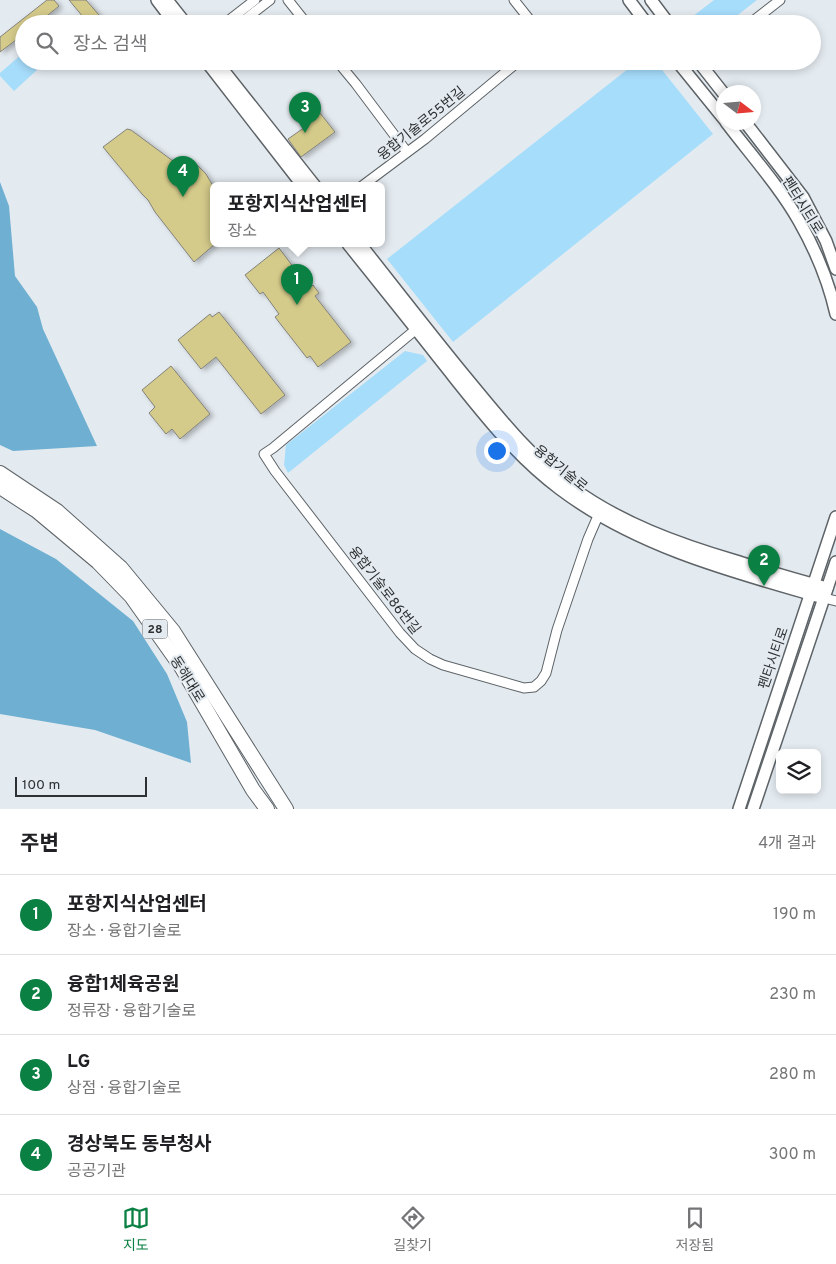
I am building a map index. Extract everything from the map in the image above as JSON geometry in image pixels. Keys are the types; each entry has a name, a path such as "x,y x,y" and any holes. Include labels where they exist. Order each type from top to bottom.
{"main road":[{"path":"0,473 57,511 122,568 173,631 286,809"},
{"name":"동해대로","path":"0,486 37,511 98,562 131,596 182,668 253,790 267,809"}],"street":[{"path":"157,0 168,15"},
{"path":"167,0 179,15"},
{"path":"236,15 255,0"},
{"path":"251,15 270,0"},
{"path":"288,0 300,15"},
{"path":"514,0 526,15"},
{"path":"628,0 640,15"},
{"path":"650,0 662,15"},
{"path":"761,15 780,0"},
{"path":"213,70 300,182"},
{"path":"223,70 312,182"},
{"path":"344,70 407,152"},
{"name":"융합기술로55번길","path":"367,182 508,70"},
{"path":"684,70 716,109"},
{"path":"686,73 690,70"},
{"path":"706,70 717,85"},
{"name":"펜타시티로","path":"732,130 799,221 815,254 832,298 836,314"},
{"name":"펜타시티로","path":"752,130 802,197 826,241 836,269"},
{"name":"융합기술로","path":"351,247 518,440 557,476 622,527 672,550 742,574 829,592 836,601"},
{"name":"융합기술로","path":"362,247 419,326"},
{"name":"융합기술로86번길","path":"419,326 264,454 275,471 400,633 416,649 442,665 524,688 534,688 546,673 557,630 588,539 600,510"},
{"name":"펜타시티로","path":"739,809 836,517"},
{"name":"펜타시티로","path":"753,809 829,592 836,562"}],"shaded area":[{"path":"714,0 757,0 738,15 694,15"},
{"path":"15,60 15,70 37,70 14,91 0,76 0,73"},
{"path":"627,70 662,70 713,134 453,342 387,259"},
{"path":"0,182 9,206 15,276 37,307 43,329 97,446 13,451 0,445"},
{"path":"405,351 423,355 427,361 288,473 284,465 286,445"},
{"path":"0,529 56,559 133,621 167,674 187,722 191,763 95,730 0,714"}],"building":[{"path":"47,0 54,0 59,6 48,15 28,15"},
{"path":"69,0 86,0 99,15 82,15"},
{"path":"15,25 15,41 0,52 0,37"},
{"path":"305,94 335,132 301,157 288,139 308,125 292,104"},
{"path":"127,129 173,161 196,164 211,182 212,247 194,262 155,212 148,200 103,147"},
{"path":"279,248 294,268 289,272 293,277 296,274 303,283 301,285 303,288 308,284 310,287 313,285 319,293 315,296 351,342 318,367 310,356 307,358 275,317 279,314 263,292 260,294 245,275"},
{"path":"219,312 285,395 261,414 216,357 201,369 178,340 210,314 212,317"},
{"path":"171,366 210,414 180,439 172,429 166,434 149,413 155,407 142,390"}],"place":[{"name":"LG","path":"305,133"},
{"name":"경상북도 동부청사","path":"183,197"},
{"name":"포항지식산업센터","path":"297,305"},
{"name":"융합1체육공원","path":"764,586"}]}
